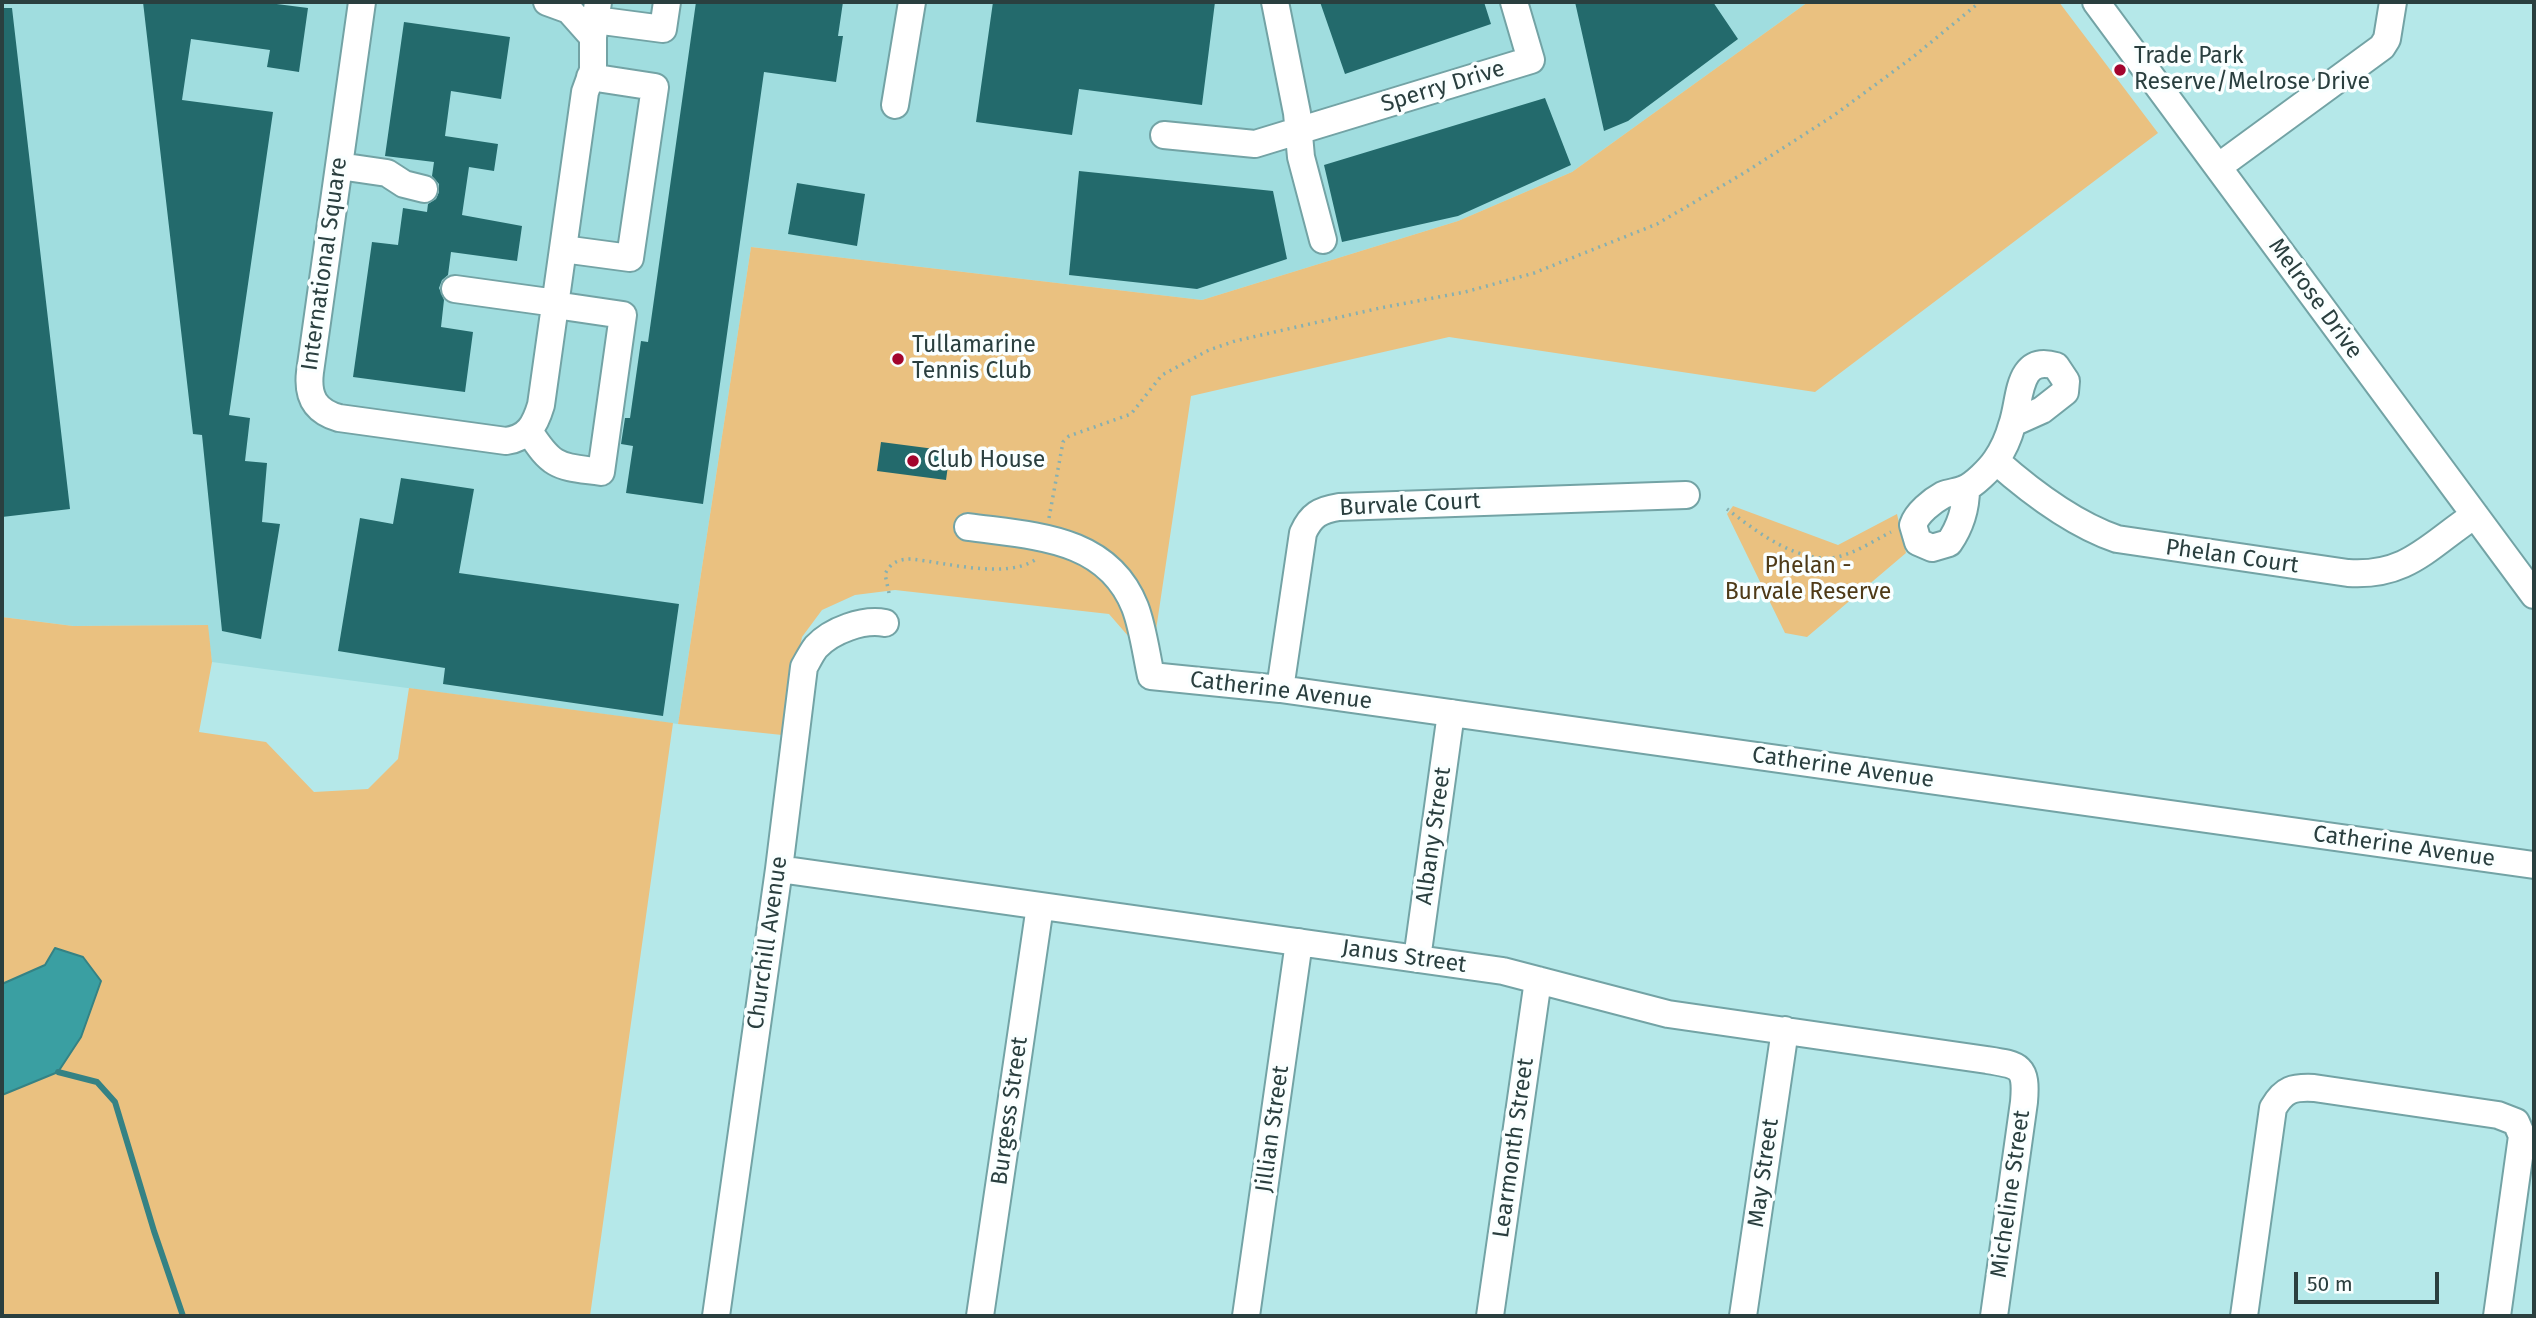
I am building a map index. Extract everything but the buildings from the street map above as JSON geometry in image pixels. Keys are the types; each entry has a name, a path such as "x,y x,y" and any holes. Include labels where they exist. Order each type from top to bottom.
{"street":[{"name":"International Square","path":"362,2 308,385 310,396 325,414 340,418 506,441 515,440 528,431"},
{"path":"547,2 595,19 663,29 667,2"},
{"path":"894,105 912,2"},
{"path":"1275,2 1301,157 1323,240"},
{"name":"Sperry Drive","path":"1164,135 1255,144 1531,60 1514,2"},
{"name":"Melrose Drive","path":"2096,2 2534,595"},
{"path":"2218,167 2382,47 2387,39 2393,2"},
{"path":"455,289 555,304 623,315 601,472 556,464 545,456 528,431 535,424 541,405 555,304 563,249 584,92 594,61 595,19"},
{"path":"563,249 630,258 655,87 590,77"},
{"path":"339,166 387,173 404,184 424,189"},
{"path":"1966,489 1996,461 2013,423"},
{"name":"Phelan Court","path":"1996,461 2017,479 2078,521 2096,532 2117,539 2348,573 2365,574 2396,569 2418,558 2475,515"},
{"name":"Burvale Court","path":"1280,689 1303,533 1315,513 1339,507 1686,495"},
{"path":"968,527 1046,537"},
{"name":"Catherine Avenue","path":"1046,537 1087,552 1118,579 1136,608 1151,676 1280,689 2534,865"},
{"name":"Churchill Avenue","path":"716,1316 779,869 804,667 817,647 833,635 858,624 885,623"},
{"name":"Albany Street","path":"1417,959 1451,713"},
{"name":"Janus Street","path":"779,869 1503,971 1668,1014 2008,1063 2023,1072"},
{"name":"Burgess Street","path":"979,1316 1040,905"},
{"name":"Jillian Street","path":"1246,1316 1299,942"},
{"name":"Learmonth Street","path":"1490,1316 1538,980"},
{"name":"May Street","path":"1743,1316 1785,1030"},
{"name":"Micheline Street","path":"1994,1316 2024,1102 2023,1072"},
{"path":"2244,1316 2273,1108 2280,1097 2292,1087 2498,1115 2516,1122 2522,1136 2497,1316"}],"path":[{"path":"889,593 885,574 894,562 899,560 912,558 1014,569 1039,558 1045,548 1063,442 1069,436 1131,414 1154,383 1180,364 1235,341 1465,292 1534,273 1657,224 1833,116 1913,57 1980,2"},
{"path":"1727,509 1777,544 1801,553 1824,557 1840,556 1893,531"}],"shaded area":[{"path":"2,2 1808,2 1572,172 1458,221 1202,300 751,247 678,724 212,662 207,625 73,626 2,617"},
{"path":"55,948 83,957 101,981 81,1037 58,1072 2,1095 2,984 45,965"}],"green space":[{"path":"1808,2 2059,2 2158,133 1815,392 1449,337 1191,396 1156,630 1129,637 1109,614 895,590 855,595 822,610 802,637 782,735 678,724 751,247 1202,300 1458,221 1572,172"},
{"name":"Phelan - Burvale Reserve","path":"1733,506 1838,545 1897,514 1906,553 1807,637 1785,633 1727,514"},
{"path":"2,617 73,626 208,625 212,662 199,732 266,742 314,792 368,789 398,759 409,688 673,723 590,1316 2,1316"}],"waterway":[{"path":"58,1072 97,1082 115,1102 183,1316"}],"place":[{"name":"Trade Park Reserve/Melrose Drive","path":"2120,70"},
{"name":"Tullamarine Tennis Club","path":"898,359"},
{"name":"Club House","path":"913,461"}]}
